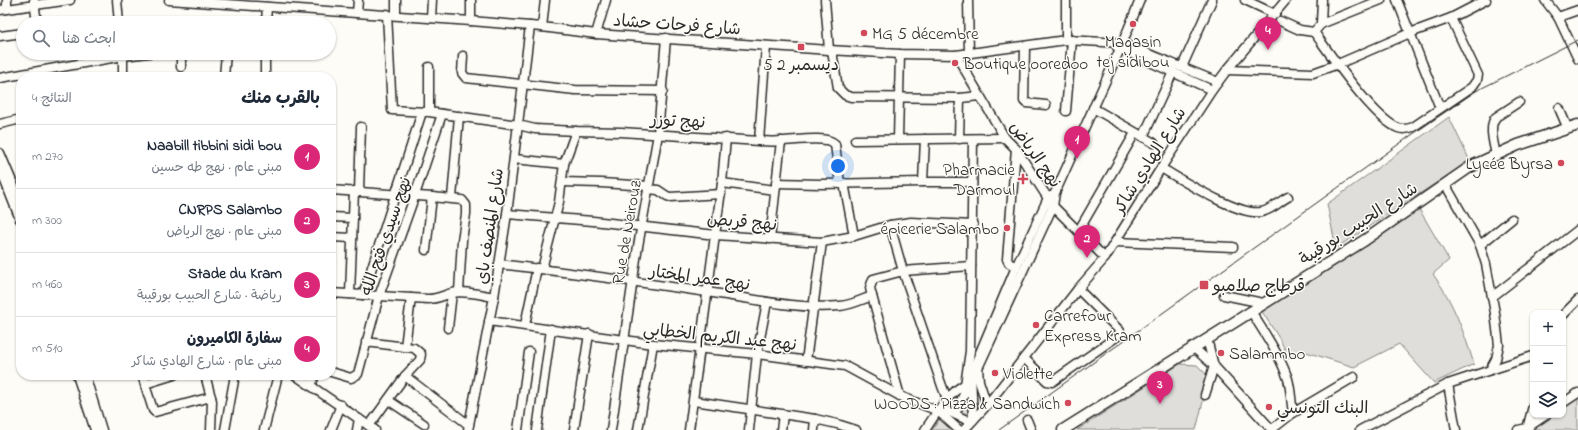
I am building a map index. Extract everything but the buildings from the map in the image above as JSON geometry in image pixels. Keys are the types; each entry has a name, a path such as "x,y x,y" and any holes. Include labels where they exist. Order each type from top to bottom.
{"main road":[{"name":"شارع الحبيب بورقيبة","path":"1064,430 1193,347 1365,240 1470,167 1525,143 1578,125"},
{"path":"0,166 16,206"},
{"path":"80,380 96,430"}],"street":[{"path":"4,10 7,0"},
{"path":"4,10 34,2 70,0"},
{"path":"117,0 118,16"},
{"name":"شارع فرحات حشاد","path":"169,0 266,7 294,4 357,12 542,27 596,34 900,54 956,56 1069,40 1112,42 1212,90"},
{"path":"357,12 358,0"},
{"path":"391,15 396,0"},
{"path":"431,18 432,0"},
{"path":"471,0 471,21"},
{"path":"542,27 545,0"},
{"path":"596,34 606,0"},
{"path":"825,0 830,50 838,88 845,95 851,97 899,98 960,98 980,96"},
{"path":"968,0 969,54"},
{"path":"1066,0 1069,40 1066,111"},
{"path":"976,367 1016,267 1093,108 1140,0"},
{"path":"1182,68 1212,0"},
{"path":"1245,0 1300,30 1314,32 1371,105 1386,120 1396,127 1407,129 1413,127 1472,86 1478,78 1451,18"},
{"name":"شارع الهادي شاكر","path":"964,430 987,405 1078,289 1105,258 1212,90 1227,70 1277,17 1286,0"},
{"path":"1322,0 1322,24"},
{"path":"1314,32 1322,24 1381,0"},
{"path":"1397,0 1440,108"},
{"path":"1227,70 1313,73 1338,64 1410,33 1451,18 1486,0"},
{"path":"1545,0 1558,18 1578,59"},
{"path":"34,2 36,16"},
{"path":"266,7 266,16"},
{"path":"1558,18 1578,10"},
{"name":"نهج توزر","path":"391,15 392,110 459,116 535,129 658,134 759,141 832,141 835,144 842,184"},
{"name":"شارع المنصف باي","path":"469,428 494,297 507,214 530,26"},
{"path":"0,36 16,34"},
{"name":"Rue de Neirouz","path":"611,430 633,282 658,134 663,91 666,38"},
{"path":"759,141 766,46"},
{"path":"1026,46 1024,101 1026,103 1046,105"},
{"name":"شارع فرحات حشاد","path":"1121,46 1218,82"},
{"path":"898,139 900,54"},
{"path":"463,56 462,72 465,78 575,90 663,91"},
{"name":"نهج الرياض","path":"956,56 1005,138 1016,149 1052,195"},
{"path":"48,72 98,60"},
{"path":"123,60 123,72"},
{"path":"181,60 181,67"},
{"path":"224,72 225,60"},
{"path":"265,60 265,72"},
{"path":"363,295 394,194 425,112 429,67"},
{"path":"1079,230 1139,135 1173,72"},
{"path":"0,78 16,77"},
{"path":"959,140 960,98"},
{"path":"1496,155 1492,126 1494,120 1496,117 1520,102"},
{"path":"1093,108 1154,143"},
{"path":"1560,108 1568,129"},
{"name":"نهج سيدي فتح الله","path":"336,374 351,378 357,376 360,370 379,296 415,196 442,114"},
{"path":"452,198 459,116"},
{"path":"0,124 16,119"},
{"path":"350,294 353,218 357,191 361,127"},
{"path":"525,325 539,268 559,202 564,164 576,131"},
{"path":"689,430 716,235 726,138"},
{"path":"855,140 925,138 973,140 1005,138"},
{"path":"923,182 925,138"},
{"path":"972,421 970,351 973,140"},
{"path":"770,239 781,141"},
{"path":"1016,149 1007,259 1009,263 1016,267"},
{"path":"0,153 16,188"},
{"path":"514,159 564,164"},
{"path":"1161,168 1243,211 1252,213 1263,212 1288,197"},
{"path":"562,182 601,183 648,188 658,190 670,197 721,194"},
{"path":"722,183 775,186 972,182"},
{"path":"842,184 854,236"},
{"path":"1445,184 1480,245 1485,260 1499,345 1496,358 1490,370"},
{"path":"336,190 452,198 462,200 466,205 455,292 448,328"},
{"path":"955,414 971,383 971,374 976,367 1054,206 1052,195"},
{"path":"426,250 432,197"},
{"name":"نهج الرياض","path":"1054,206 1105,258"},
{"name":"نهج قربص","path":"507,214 554,217 716,235 822,242 911,222 972,225"},
{"path":"336,217 353,218"},
{"path":"1480,245 1512,219"},
{"path":"890,226 903,271 947,399"},
{"path":"1492,297 1578,230"},
{"path":"336,237 352,238"},
{"path":"806,361 822,242"},
{"path":"1116,242 1233,247"},
{"name":"نهج عمر المختار","path":"499,264 539,268 767,302 814,306 840,306 872,296"},
{"path":"900,396 870,288 873,279 903,271 971,266"},
{"path":"1024,358 1047,381 1052,382 1119,336 1120,331 1078,289"},
{"path":"336,293 435,299 455,292 494,297"},
{"path":"1224,295 1263,303"},
{"path":"405,347 411,298"},
{"path":"1566,312 1578,300"},
{"path":"749,430 757,354 767,302"},
{"path":"1251,311 1270,342 1288,379 1293,412"},
{"name":"نهج عبد الكريم الخطابي","path":"489,321 700,350 757,354 845,366 900,396 972,421"},
{"path":"537,430 552,329"},
{"path":"574,430 589,334"},
{"path":"1205,395 1214,366 1207,339"},
{"path":"302,380 341,405 372,428 388,400 405,376 420,360 420,354 414,348 366,342"},
{"path":"638,430 653,344"},
{"path":"1193,347 1214,366 1272,430 1293,412 1354,377"},
{"path":"518,430 529,352"},
{"path":"1360,430 1448,384 1530,357"},
{"path":"405,376 469,428"},
{"path":"87,380 102,430"},
{"path":"144,380 155,412 211,397"},
{"path":"145,384 158,380"},
{"path":"206,380 211,397 212,430"},
{"path":"225,430 234,380"},
{"path":"264,430 277,380"},
{"path":"311,386 313,380"},
{"path":"926,430 947,399 971,383"},
{"path":"971,383 987,405"},
{"path":"1448,384 1456,430"},
{"path":"1566,401 1578,393"},
{"path":"388,400 424,424"},
{"path":"694,401 815,419 856,430"},
{"path":"331,430 341,405"},
{"path":"939,409 959,430"},
{"path":"781,430 783,415"},
{"path":"1527,429 1530,418"},
{"path":"1518,430 1527,429 1542,418"},
{"path":"357,430 359,419"},
{"path":"814,430 815,419"},
{"path":"1027,420 1032,430"}],"shaded area":[{"path":"1449,117 1470,161 1336,248 1327,204"},
{"path":"1418,207 1449,260 1433,274 1452,306 1462,328 1474,364 1434,383 1399,344 1354,367 1303,351 1289,358 1279,338 1259,307"},
{"path":"1180,364 1197,365 1209,377 1196,430 1077,430"},
{"path":"962,394 975,394 978,405 964,422 952,407"},
{"path":"1578,397 1578,430 1535,430 1537,425 1548,418 1566,418 1566,405"},
{"path":"941,417 952,428 952,430 932,430"}],"tram line":[{"path":"999,430 1413,134 1476,91 1578,40"}],"place":[{"name":"Magasin tej sidibou","path":"1133,24"},
{"name":"MG 5 décembre","path":"864,33"},
{"name":"5 ديسمبر 2","path":"801,47"},
{"name":"سفارة الكاميرون","path":"1268,50"},
{"name":"Boutique ooredoo","path":"955,63"},
{"name":"Naabill tibbini sidi bou","path":"1077,159"},
{"name":"Lycée Byrsa","path":"1561,163"},
{"name":"Pharmacie Darmoul","path":"1023,179"},
{"name":"épicerie Salambo","path":"1007,228"},
{"name":"CNRPS Salambo","path":"1087,258"},
{"name":"قرطاج صلامبو","path":"1204,285"},
{"name":"Carrefour Express Kram","path":"1036,325"},
{"name":"Salammbo","path":"1221,353"},
{"name":"Violette","path":"995,373"},
{"name":"WOODS : Pizza & Sandwich","path":"1068,403"},
{"name":"Stade du Kram","path":"1160,404"},
{"name":"البنك التونسي","path":"1269,407"}]}
